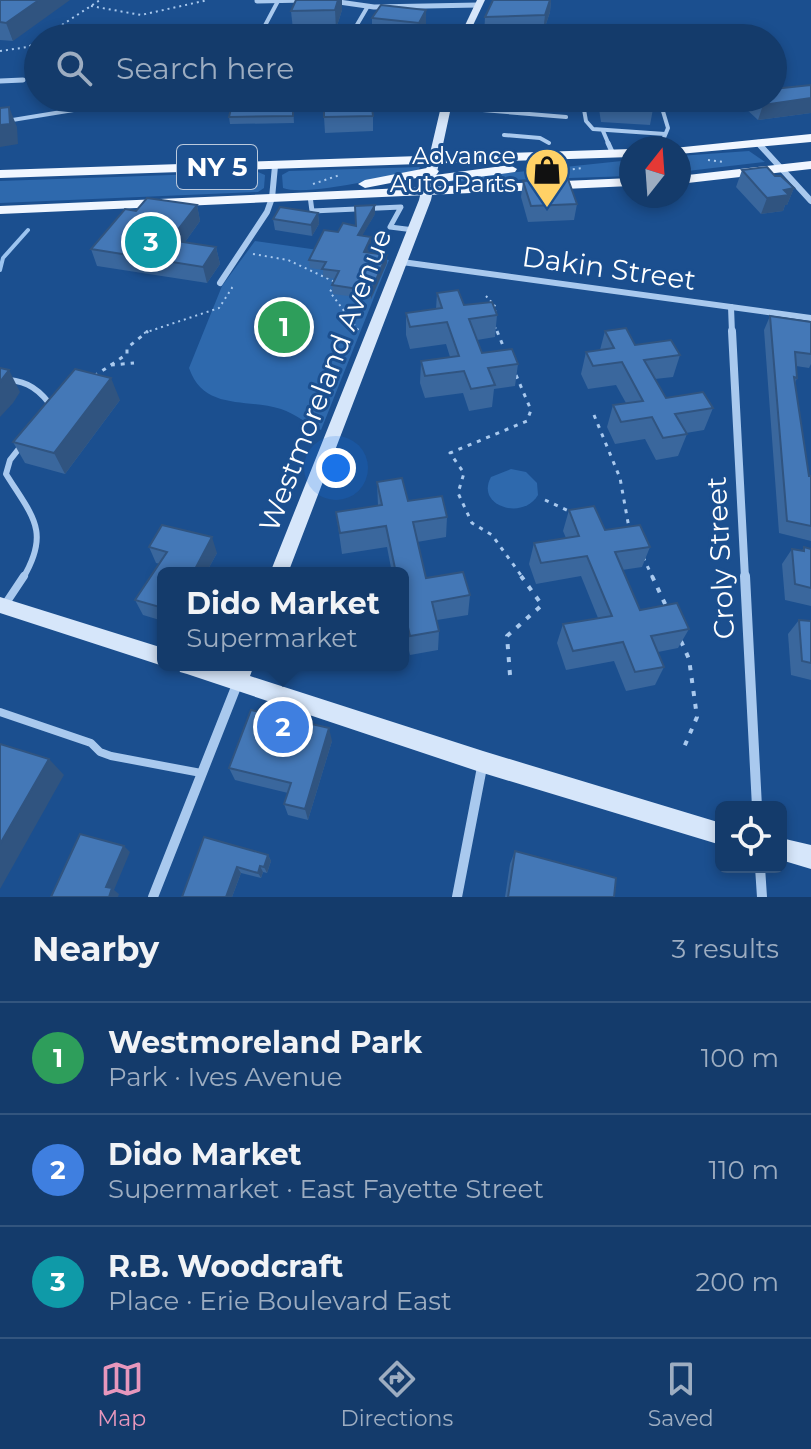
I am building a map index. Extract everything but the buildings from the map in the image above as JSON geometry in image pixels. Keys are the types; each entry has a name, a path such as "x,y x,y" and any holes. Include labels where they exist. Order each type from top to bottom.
{"main road":[{"path":"691,149 811,138"},
{"path":"431,176 619,154"},
{"path":"691,179 811,165"},
{"name":"NY 5","path":"0,174 275,166 431,176 619,182"},
{"name":"NY 5","path":"0,210 272,198 431,176"}],"street":[{"path":"257,1 311,0"},
{"path":"321,1 368,6 480,2 470,24"},
{"path":"0,81 23,80"},
{"name":"Westmoreland Avenue","path":"281,567 414,230 431,176 445,112"},
{"path":"758,143 811,201"},
{"path":"220,283 267,212 272,198 275,166"},
{"name":"Dakin Street","path":"402,262 811,318"},
{"name":"Croly Street","path":"731,307 757,801"},
{"path":"2,605 157,655"},
{"path":"153,897 241,673 483,762 715,832"},
{"path":"457,897 483,762"},
{"path":"787,851 811,857"},
{"path":"760,873 762,897"}],"lane":[{"path":"266,24 278,1"},
{"path":"357,24 368,6"},
{"path":"0,122 61,112"},
{"path":"524,112 566,117"},
{"path":"584,112 586,121 593,129 665,134 668,128 663,112"},
{"path":"603,131 613,154"},
{"path":"504,135 540,138 549,143"},
{"path":"306,192 312,211 401,207 390,227 414,230"},
{"path":"0,379 24,380 40,390 49,403 48,412"},
{"path":"2,605 39,551 39,528 6,474 10,460 29,436"},
{"path":"0,712 91,743 100,752 111,756 201,773"}],"path":[{"path":"63,24 100,0"},
{"path":"91,6 141,15 208,0"},
{"path":"0,51 24,48"},
{"path":"703,160 731,162"},
{"path":"306,192 348,173"},
{"path":"242,251 288,260 335,282 330,292 352,324 357,330 373,333"},
{"path":"92,377 127,354 127,348 145,332 219,308 232,288 220,283"},
{"path":"486,296 496,307 495,316"},
{"path":"493,324 506,353"},
{"path":"111,365 134,363"},
{"path":"510,675 507,636 542,605 492,535 472,523 458,493 464,473 450,453 527,421 531,410 512,367"},
{"path":"594,415 620,478 629,530"},
{"path":"545,500 574,513"},
{"path":"637,547 671,619"},
{"path":"677,632 689,659 697,717 682,752"}],"shaded area":[{"path":"749,151 765,162 691,171 691,155"},
{"path":"619,161 619,176 444,182"},
{"path":"420,167 418,171 328,188 283,188 282,175 289,171"},
{"path":"258,172 265,175 264,188 258,192 0,203 0,181"},
{"path":"255,241 389,260 321,430 281,409 215,397 196,382 189,368 222,286"},
{"path":"511,469 526,472 537,483 538,495 522,507 503,507 489,496 491,477"}],"waterway":[{"path":"0,270 3,258 28,230"}],"place":[{"name":"Advance Auto Parts","path":"547,209"},
{"name":"R.B. Woodcraft","path":"151,242"},
{"name":"Westmoreland Park","path":"284,327"},
{"name":"Dido Market","path":"283,727"}]}
